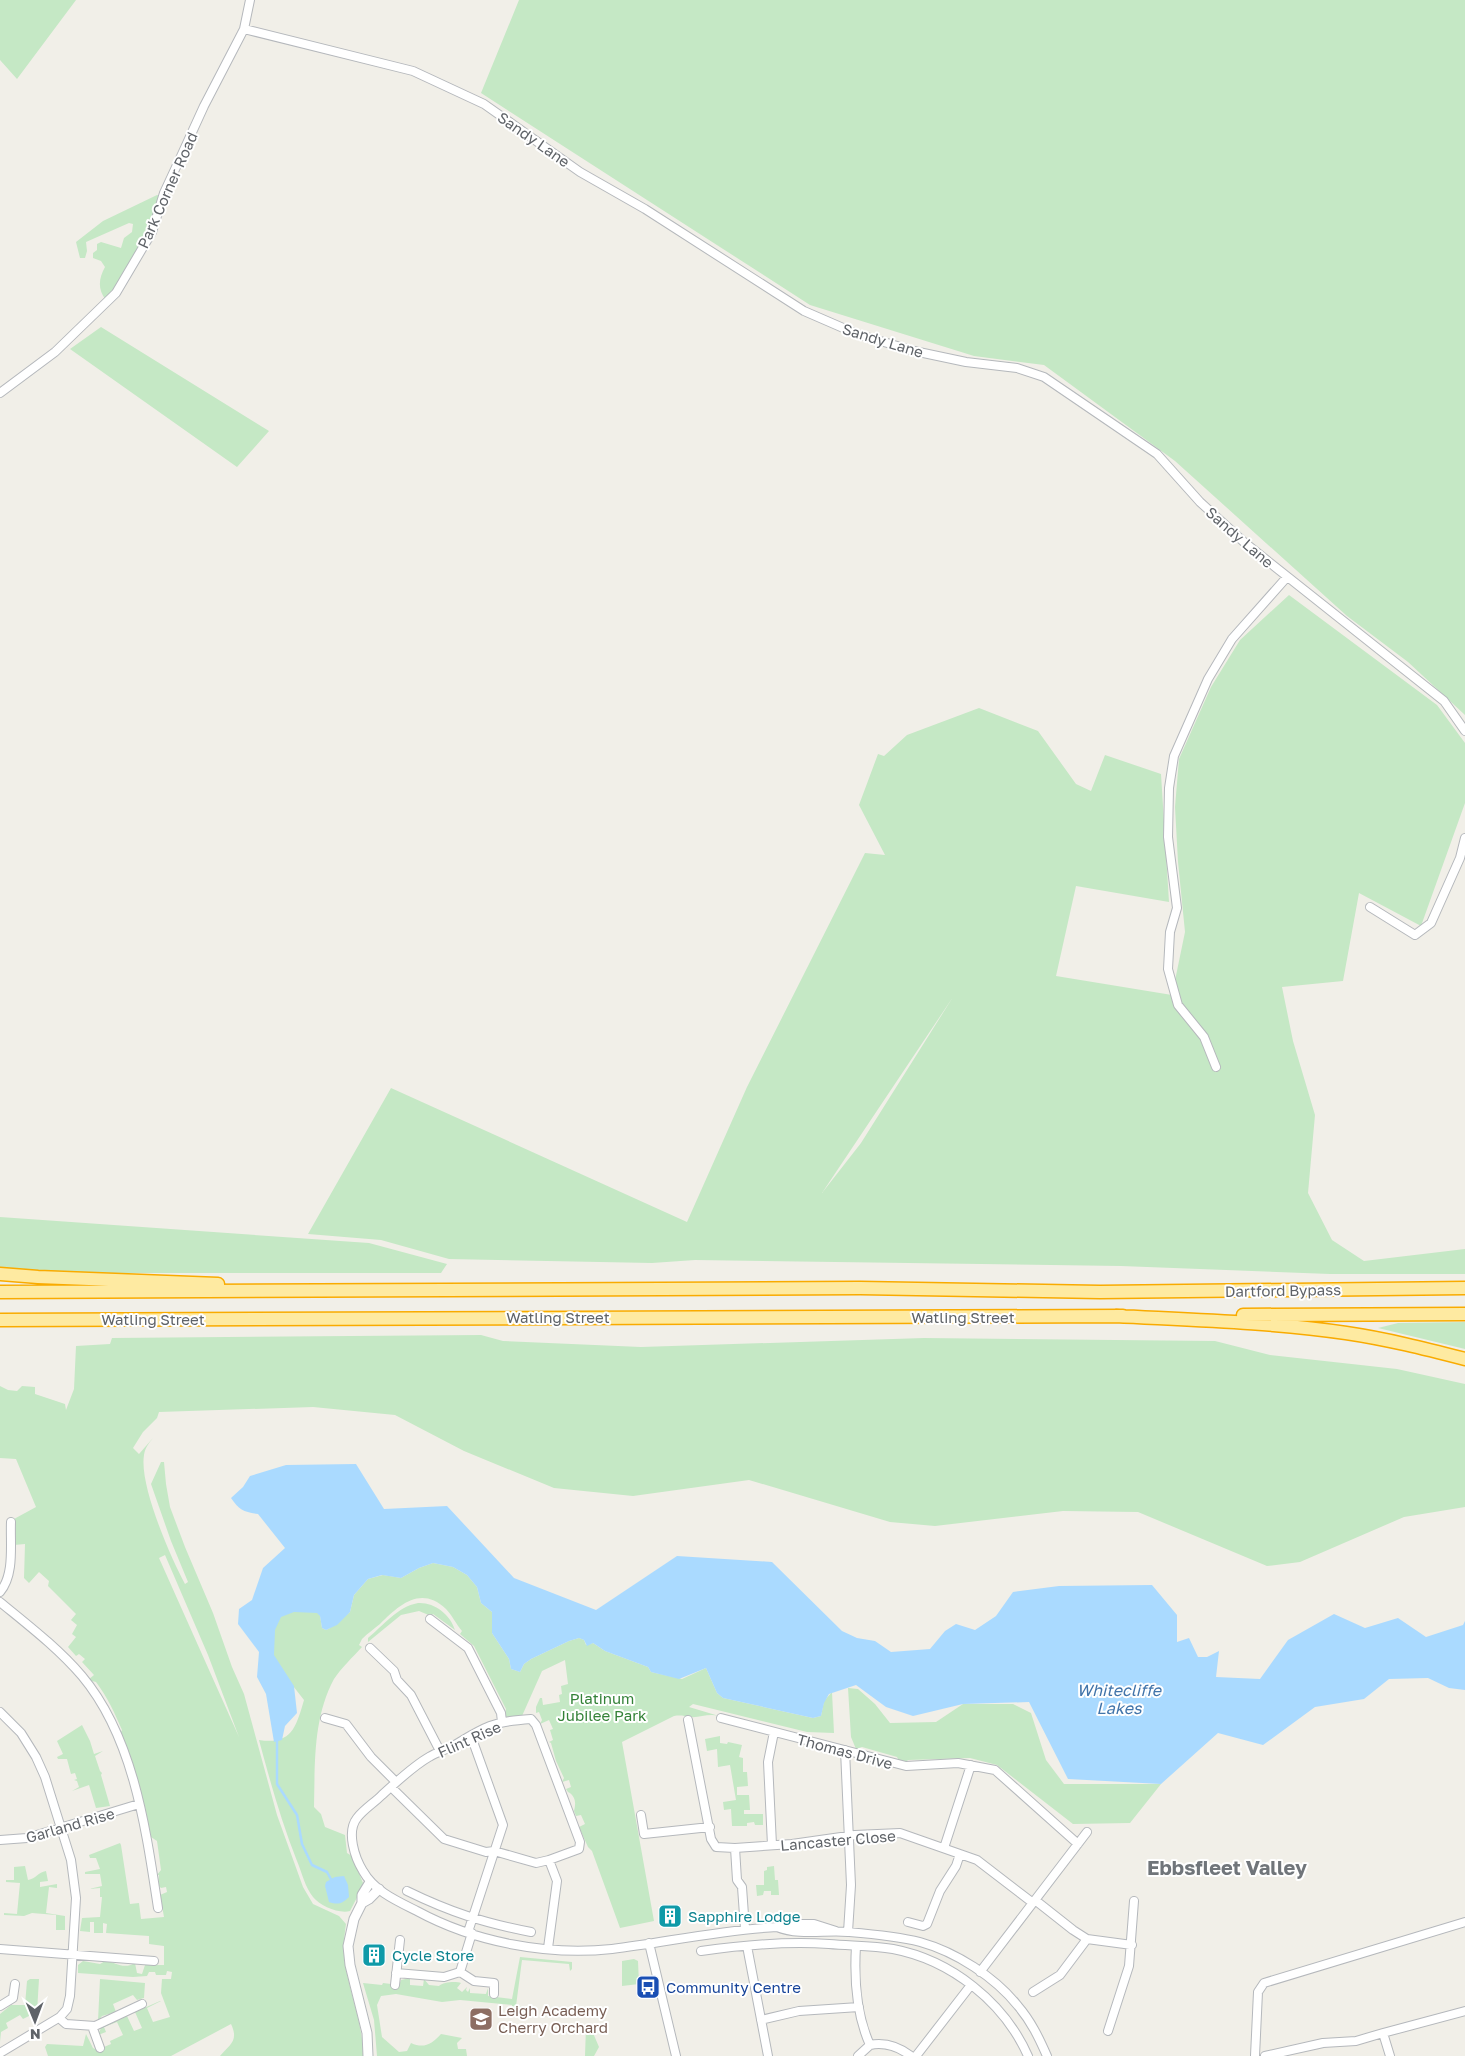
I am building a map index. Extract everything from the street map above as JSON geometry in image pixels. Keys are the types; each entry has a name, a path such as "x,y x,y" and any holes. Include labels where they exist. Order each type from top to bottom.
{"highway":[{"path":"0,1274 38,1278 172,1281 335,1291"},
{"name":"Watling Street","path":"0,1292 860,1288 1100,1292"},
{"name":"Dartford Bypass","path":"1100,1292 1465,1288"},
{"name":"Dartford Bypass","path":"1122,1316 1465,1314"},
{"path":"1122,1316 1270,1324 1346,1333 1390,1340 1465,1358"},
{"name":"Watling Street","path":"0,1320 1122,1316"}],"street":[{"name":"Park Corner Road","path":"0,393 55,352 116,293 152,232 164,193 186,144 244,29 250,0"},
{"name":"Sandy Lane","path":"244,29 413,71 484,104 580,172 645,209 804,311 857,334 914,351 966,362 1017,368 1044,377 1157,454 1200,502 1245,543 1444,701 1465,731"},
{"path":"1216,1067 1204,1037 1178,1004 1168,969 1170,932 1177,908 1168,837 1169,788 1174,756 1208,679 1232,639 1287,577"},
{"path":"1370,907 1415,934 1431,923 1460,858 1465,838"},
{"path":"0,1592 6,1584 9,1573 11,1522"},
{"path":"0,1602 82,1676 101,1703 115,1728 146,1832 158,1908"},
{"path":"430,1619 468,1648 501,1713 502,1722"},
{"path":"370,1648 394,1671 397,1680 411,1694 440,1752"},
{"path":"0,2053 65,2013 69,2004 76,1902 75,1880 43,1772 34,1752 21,1733 1,1716"},
{"path":"325,1718 346,1724 393,1785 443,1838 486,1852 495,1851 536,1863 549,1860 557,1881 548,1948"},
{"name":"Thomas Drive","path":"721,1718 906,1766 946,1763 971,1764 995,1770 1078,1844"},
{"name":"Flint Rise","path":"370,1882 356,1856 353,1826 359,1815 424,1760 490,1726 502,1722 531,1719 536,1725 580,1841 578,1849 549,1860"},
{"path":"688,1720 711,1839 716,1847 735,1848 737,1880 742,1887 745,1929"},
{"path":"772,1845 768,1760 774,1732"},
{"path":"460,1972 472,1919 502,1824 471,1736"},
{"path":"845,1750 850,1894 848,1932"},
{"path":"944,1848 971,1764"},
{"name":"Garland Rise","path":"0,1840 27,1838 139,1804"},
{"path":"641,1815 644,1834 710,1827"},
{"path":"980,1972 1087,1832"},
{"name":"Lancaster Close","path":"735,1848 900,1833 977,1860 1087,1939"},
{"path":"908,1922 923,1926 927,1924 940,1891 956,1866 960,1854"},
{"path":"368,2056 367,2033 348,1955 351,1927 362,1903 362,1895 370,1882 420,1913 470,1933 514,1944 548,1948 597,1950 745,1929 776,1927 781,1924 814,1924 836,1931 881,1934 921,1942 947,1952 980,1972 1003,1989 1019,2006 1037,2034 1047,2056"},
{"path":"362,1903 379,1889"},
{"path":"407,1891 447,1910 472,1919 531,1932"},
{"path":"1108,2030 1130,1966 1134,1901"},
{"path":"1255,2056 1258,1992 1264,1983 1465,1922"},
{"path":"1033,1992 1060,1974 1087,1939 1132,1945"},
{"path":"395,1985 400,1940"},
{"path":"701,1951 815,1942 890,1948 914,1955 950,1971 971,1985 1003,2015 1017,2034 1028,2056"},
{"path":"649,1943 676,2056"},
{"path":"747,1946 768,2056"},
{"path":"856,1946 854,1974 862,2025 870,2045"},
{"path":"0,1949 154,1961"},
{"path":"396,1973 445,1977 460,1972"},
{"path":"460,1972 474,1982 494,1983 494,1994"},
{"path":"0,2006 13,1998 15,1984"},
{"path":"916,2056 971,1985"},
{"path":"59,2018 66,2024 92,2026 142,2004"},
{"path":"761,2020 799,2011 859,2007"},
{"path":"1265,2056 1323,2043 1356,2041 1465,2011"},
{"path":"92,2026 100,2048"},
{"path":"1383,2033 1390,2056"},
{"path":"858,2056 870,2045 878,2044 894,2046 911,2056"}],"green space":[{"path":"0,0 76,0 17,79 0,60"},
{"path":"519,0 1465,0 1465,715 1408,662 1347,616 1175,461 1044,365 974,356 810,305 481,93"},
{"path":"157,195 160,196 156,210 139,251 124,277 106,300 100,288 101,275 105,267 101,261 93,258 93,253 97,250 97,244 101,242 121,248 124,238 132,232 133,224 129,223 86,242 87,251 85,258 80,258 76,242 103,221"},
{"path":"101,327 269,431 237,467 70,349"},
{"path":"1289,595 1437,705 1465,743 1465,803 1421,926 1359,893 1343,981 1282,987 1293,1041 1315,1115 1308,1193 1332,1240 1364,1261 1465,1249 1465,1274 1330,1274 1121,1266 695,1260 652,1263 449,1259 381,1240 308,1234 391,1088 687,1222 747,1087 865,853 885,855 859,805 878,754 884,756 907,735 979,708 1038,731 1076,784 1091,791 1105,755 1161,774 1169,902 1076,886 1056,976 1172,995 1185,932 1175,807 1179,759 1211,687 1240,640","holes":["953,997 861,1143 822,1193"]},
{"path":"0,1217 369,1243 447,1264 441,1273 80,1273 0,1271"},
{"path":"1465,1322 1465,1349 1378,1328 1398,1323"},
{"path":"481,1335 503,1341 641,1347 924,1338 1215,1341 1270,1355 1397,1369 1465,1384 1465,1507 1404,1517 1300,1562 1267,1566 1138,1512 1063,1511 935,1526 890,1522 749,1480 633,1496 554,1488 464,1451 395,1415 313,1407 159,1412 157,1418 143,1432 133,1448 139,1454 153,1438 146,1448 144,1455 146,1484 164,1539 185,1584 188,1582 151,1484 161,1462 164,1462 170,1507 244,1694 277,1815 303,1887 313,1904 339,1916 346,1924 345,1963 359,2021 363,2056 220,2056 234,2038 231,2024 171,2056 48,2056 45,2047 47,2044 83,2046 86,2034 93,2048 97,2050 111,2044 110,2041 123,2035 117,2022 104,2027 106,2032 98,2035 101,2028 127,2016 134,2031 142,2028 135,2012 160,2001 147,2008 153,2022 170,2017 161,1993 162,1979 171,1979 172,1972 167,1971 166,1975 156,1975 155,1972 149,1972 147,1976 133,1977 78,1973 78,1965 83,1961 100,1964 105,1961 123,1966 135,1963 137,1973 142,1974 145,1965 164,1965 164,1946 149,1944 149,1936 106,1933 107,1924 103,1923 103,1933 94,1933 94,1922 90,1922 90,1932 80,1931 82,1918 100,1917 102,1897 100,1897 100,1888 89,1889 102,1886 100,1874 85,1874 85,1872 100,1869 96,1858 90,1858 89,1855 120,1843 130,1904 139,1903 141,1919 164,1917 160,1895 167,1892 166,1887 161,1888 158,1885 159,1875 157,1875 161,1870 157,1841 151,1837 145,1807 120,1734 122,1730 96,1682 88,1680 94,1675 82,1662 85,1659 79,1654 76,1656 68,1647 76,1637 72,1634 77,1625 71,1620 76,1614 48,1586 49,1581 39,1572 29,1583 24,1578 25,1544 14,1545 14,1519 36,1507 16,1459 0,1458 0,1386 8,1390 17,1391 22,1386 35,1387 35,1394 65,1404 66,1410 74,1389 76,1346 110,1344 112,1338","holes":["165,1555 208,1655 239,1737 159,1558"]},
{"name":"Platinum Jubilee Park","path":"339,1553 320,1615 322,1628 326,1630 350,1612 354,1595 368,1579 383,1575 401,1578 433,1563 453,1567 467,1575 477,1587 481,1603 492,1612 492,1633 509,1659 511,1669 520,1672 524,1664 531,1659 579,1638 584,1640 586,1645 593,1643 605,1651 648,1667 651,1672 682,1679 706,1668 717,1693 723,1698 813,1718 821,1716 824,1701 832,1692 834,1733 807,1732 693,1704 689,1707 719,1716 674,1716 622,1742 654,1921 620,1928 592,1851 588,1847 579,1827 585,1824 581,1815 576,1816 574,1798 566,1789 571,1787 569,1780 562,1782 564,1778 549,1742 553,1740 550,1730 553,1729 549,1720 540,1724 542,1720 539,1712 536,1713 536,1707 540,1698 542,1698 543,1705 560,1702 561,1686 568,1684 565,1660 542,1671 522,1716 509,1719 505,1715 506,1709 474,1646 460,1634 462,1631 448,1611 437,1602 428,1599 419,1598 411,1600 395,1610 362,1639 359,1645 362,1647 334,1679 322,1709 316,1741 314,1807 321,1814 325,1827 345,1835 347,1853 352,1856 363,1883 350,1911 346,1912 330,1908 316,1900 306,1884 281,1816 259,1740 279,1740 286,1737 295,1726 304,1700 243,1622"},
{"path":"418,1603 424,1603 441,1610 453,1624 455,1630 433,1614 431,1616 419,1611 401,1615 368,1642 368,1638 397,1612"},
{"path":"848,1688 858,1689 875,1704 890,1723 936,1722 963,1704 1013,1704 1031,1713 1046,1760 1064,1784 1161,1784 1130,1823 1073,1824 997,1765 970,1758 908,1760 905,1763 899,1761 897,1757 862,1747 856,1749 851,1737"},
{"path":"82,1725 94,1754 103,1751 95,1756 102,1773 110,1806 96,1808 89,1785 72,1791 79,1787 77,1781 74,1780 77,1779 75,1773 71,1774 67,1759 58,1759 57,1757 63,1754 57,1741"},
{"path":"720,1736 720,1743 727,1744 728,1742 742,1745 739,1757 743,1758 743,1772 747,1772 748,1786 737,1787 737,1795 749,1795 750,1810 744,1810 744,1814 763,1814 763,1825 755,1825 754,1822 747,1823 747,1826 732,1826 731,1809 724,1810 723,1802 736,1800 730,1765 718,1767 717,1749 707,1751 705,1739"},
{"path":"25,1866 28,1880 46,1871 48,1881 40,1882 40,1887 57,1884 57,1888 49,1887 46,1913 65,1916 65,1930 56,1930 56,1915 32,1913 24,1916 4,1915 4,1913 17,1914 20,1883 6,1882 6,1880 14,1880 14,1867"},
{"path":"774,1866 775,1880 778,1880 779,1895 771,1895 771,1891 764,1891 763,1895 757,1896 756,1885 764,1885 764,1871 767,1870 767,1867"},
{"path":"520,1957 572,1962 572,1969 570,1971 569,1964 522,1960 516,2006 532,2008 531,2012 512,2010 512,2005 460,2000 442,2002 396,1994 381,1996 377,2005 382,2037 399,2052 407,2051 411,2043 420,2046 428,2045 441,2034 462,2038 457,2043 458,2049 466,2049 467,2056 377,2056 374,2020 363,1983 399,1985 401,1980 410,1978 410,1985 423,1986 424,1979 429,1985 439,1986 456,1982 461,1983 457,1988 462,1992 467,1987 466,1990 468,1992 470,1988 470,1993 486,1994 488,1988 488,1996 512,1999"},
{"path":"634,1959 638,1961 639,1984 622,1986 622,1961"},
{"path":"39,1979 37,2012 23,2019 20,2015 6,2023 8,2028 1,2032 0,2042 0,2014 11,2005 25,2005 27,1981"},
{"path":"100,1979 145,1983 144,1998 137,2000 133,1995 113,2004 116,2012 102,2016 98,2021"},
{"path":"586,2026 592,2028 599,2047 594,2056 585,2056"}],"water":[{"name":"Whitecliffe Lakes","path":"356,1464 384,1509 447,1506 514,1578 596,1610 677,1556 772,1562 842,1631 857,1638 875,1641 891,1652 930,1649 945,1631 956,1624 975,1630 996,1616 1013,1592 1059,1586 1152,1585 1177,1615 1177,1642 1189,1638 1198,1657 1207,1657 1219,1651 1216,1677 1260,1679 1288,1640 1334,1614 1365,1628 1398,1618 1426,1637 1463,1625 1465,1621 1465,1690 1449,1688 1428,1678 1389,1679 1364,1699 1315,1707 1263,1745 1218,1733 1161,1784 1068,1779 1029,1702 963,1704 913,1716 886,1707 856,1685 829,1694 824,1703 821,1716 813,1718 723,1698 717,1693 706,1668 679,1679 651,1672 648,1667 605,1651 593,1643 587,1646 584,1640 579,1638 531,1659 524,1664 520,1672 511,1669 509,1659 492,1633 492,1612 481,1603 477,1587 467,1575 453,1567 433,1563 401,1578 382,1575 368,1579 354,1595 350,1612 337,1625 326,1630 322,1628 320,1616 317,1613 294,1612 281,1617 275,1630 274,1655 294,1686 297,1713 285,1726 282,1740 274,1742 266,1694 257,1677 259,1652 238,1624 239,1609 252,1600 263,1568 285,1548 258,1514 242,1510 231,1498 243,1487 250,1476 286,1465"},
{"path":"344,1876 348,1885 349,1897 340,1903 329,1902 325,1886 326,1882 335,1877"}],"waterway":[{"path":"277,1741 277,1784 297,1815 302,1844 312,1865 327,1872 332,1881"}],"place":[{"name":"Sapphire Lodge","path":"670,1916"},
{"name":"Cycle Store","path":"374,1955"},
{"name":"Community Centre","path":"648,1987"},
{"name":"Leigh Academy Cherry Orchard","path":"481,2019"}],"district":[{"name":"Ebbsfleet Valley","path":"1227,1867"}]}
